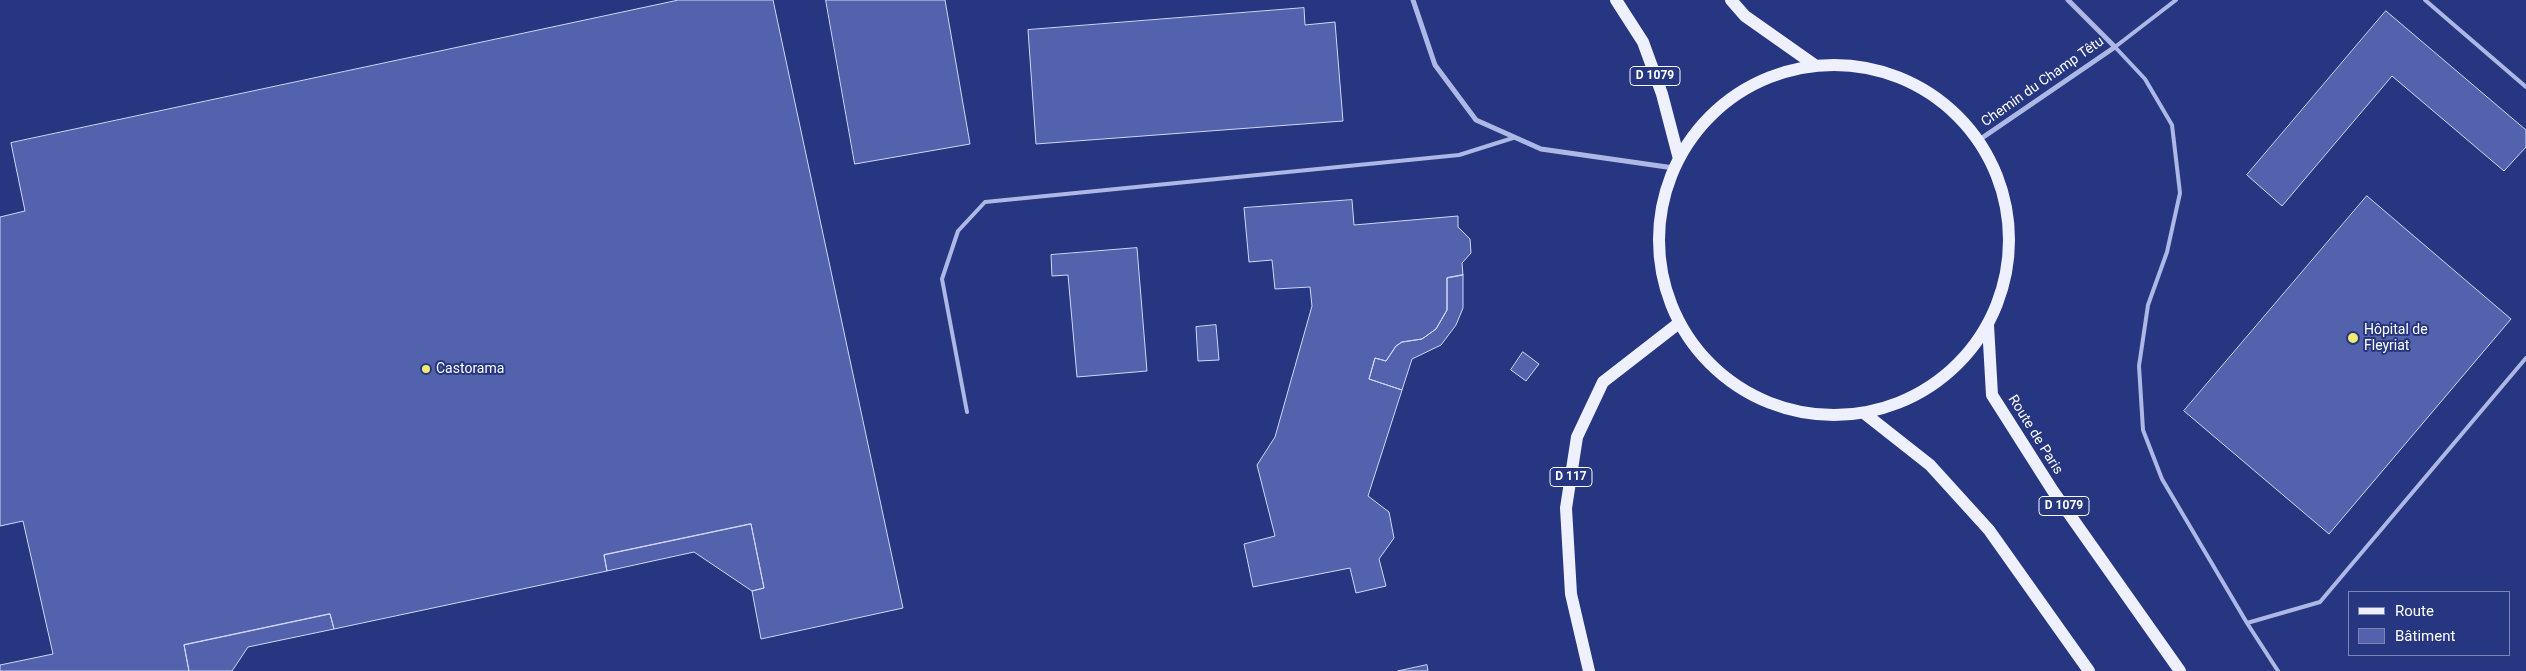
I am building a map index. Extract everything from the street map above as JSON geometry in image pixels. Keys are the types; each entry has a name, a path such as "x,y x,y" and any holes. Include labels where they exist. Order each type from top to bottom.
{"main road":[{"name":"D 1079","path":"1616,0 1643,42 1662,94 1677,164"},
{"path":"1731,0 1745,16 1816,66"},
{"path":"1816,66 1863,67 1908,81 1948,105 1979,140 2001,183 2010,231 2006,280 1988,325 1957,367 1914,397 1864,413 1820,415 1777,406 1738,387 1704,358 1679,323 1665,285 1659,246 1662,206 1677,164 1713,113 1761,81 1816,66"},
{"name":"D 117","path":"1589,671 1571,594 1566,508 1578,437 1603,382 1679,323"},
{"name":"Route de Paris","path":"1988,325 1992,395 2053,491 2180,671"},
{"path":"1864,413 1930,465 1989,530 2090,671"}],"street":[{"path":"1413,0 1435,65 1476,120 1541,149 1677,164"},
{"name":"Chemin du Champ Têtu","path":"1979,140 2115,47 2068,0"}],"lane":[{"path":"2176,0 2115,47 2144,79 2172,125 2180,193 2167,252 2148,305 2138,366 2144,430 2162,479 2246,623 2278,671"},
{"path":"2425,0 2526,87"},
{"path":"967,412 942,279 958,231 985,202 1459,155 1513,138"},
{"path":"2246,623 2320,602 2526,358"}],"building":[{"name":"Castorama","path":"679,0 773,0 903,608 761,639 752,591 764,588 751,524 604,555 607,571 334,629 330,614 184,645 189,671 0,671 0,665 53,654 23,521 0,526 0,217 25,211 11,143"},
{"path":"826,0 945,0 970,144 855,164"},
{"path":"1304,8 1305,25 1335,22 1343,121 1036,144 1028,30"},
{"path":"2386,11 2526,130 2526,147 2504,171 2392,76 2282,206 2247,175"},
{"path":"2367,196 2511,319 2329,534 2184,411"},
{"path":"1352,200 1354,225 1458,216 1458,227 1470,239 1471,253 1462,263 1463,275 1447,278 1447,310 1436,329 1422,339 1402,342 1396,346 1386,361 1375,358 1369,379 1402,390 1368,496 1389,512 1394,538 1379,559 1386,586 1356,593 1350,568 1253,587 1244,544 1275,536 1257,465 1275,437 1312,306 1310,287 1275,289 1272,260 1249,262 1244,208"},
{"path":"1137,248 1147,371 1077,377 1068,275 1052,276 1051,255"},
{"path":"1463,275 1463,308 1456,325 1441,345 1412,359 1402,390 1369,379 1375,358 1386,361 1396,346 1402,342 1422,339 1436,329 1447,310 1447,278"},
{"path":"1216,325 1219,360 1198,361 1196,327"},
{"path":"1523,352 1539,364 1526,381 1511,370"},
{"path":"751,524 764,588 752,591 694,552 607,571 604,555"},
{"path":"330,614 334,629 248,647 232,671 189,671 184,645"},
{"path":"1427,665 1428,671 1398,671"}],"place":[{"name":"Hôpital de Fleyriat","path":"2353,338"},
{"name":"Castorama","path":"426,369"}]}
